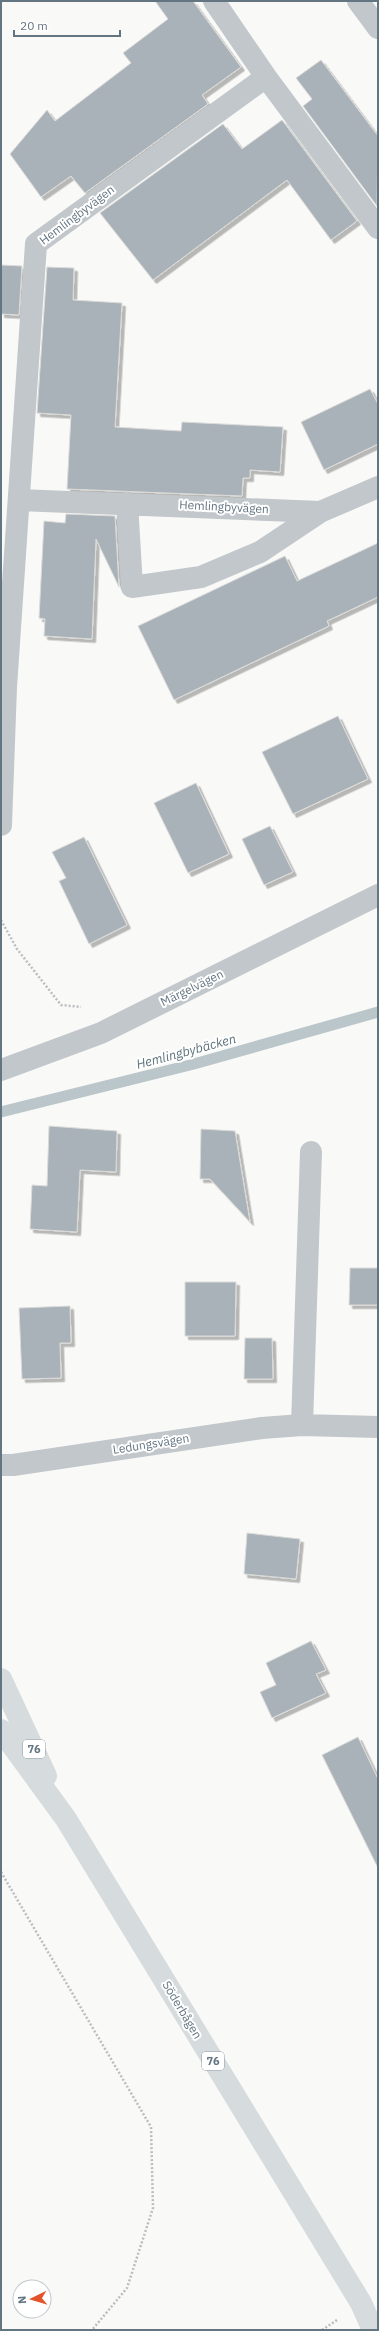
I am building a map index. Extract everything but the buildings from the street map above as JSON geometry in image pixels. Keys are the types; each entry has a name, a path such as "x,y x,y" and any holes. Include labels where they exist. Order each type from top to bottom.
{"main road":[{"name":"Söderbågen","path":"1,1679 66,1819"},
{"name":"Söderbågen","path":"1,1730 66,1819 361,2303 373,2330"},
{"name":"Söderbågen","path":"361,2303 378,2323"}],"street":[{"path":"214,1 266,77 378,228"},
{"path":"358,1 378,28"},
{"name":"Hemlingbyvägen","path":"1,825 6,686 36,244 266,77"},
{"name":"Hemlingbyvägen","path":"127,503 132,587 202,577 260,552 320,512 378,487"},
{"name":"Hemlingbyvägen","path":"19,500 127,503 320,512"},
{"name":"Märgelvägen","path":"1,1070 101,1033 378,895"},
{"path":"302,1425 311,1152"},
{"name":"Ledungsvägen","path":"1,1465 13,1465 230,1432 302,1425 378,1427"}],"path":[{"path":"1,920 17,949 61,1005 87,1008"},
{"path":"1,1872 151,2128 153,2208 127,2288 92,2330"}],"waterway":[{"name":"Hemlingbybäcken","path":"1,1112 194,1064 378,1012"}]}
